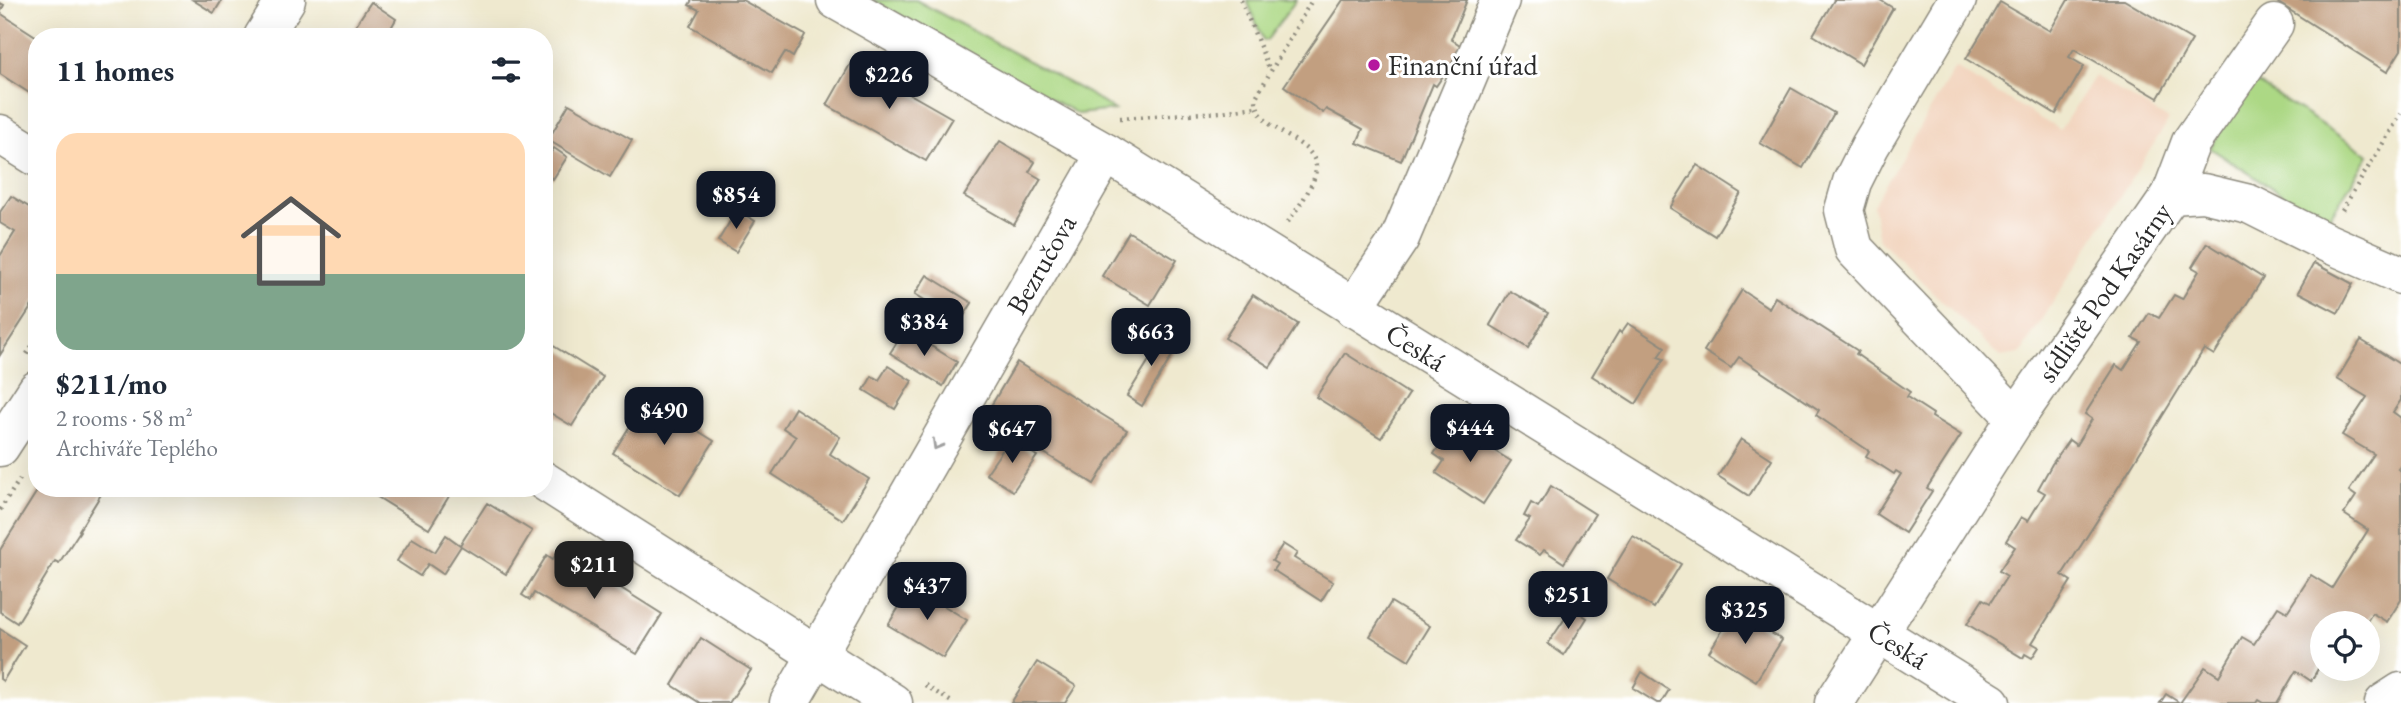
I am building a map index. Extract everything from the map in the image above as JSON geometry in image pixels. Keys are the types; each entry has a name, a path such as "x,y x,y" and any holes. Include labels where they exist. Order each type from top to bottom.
{"street":[{"path":"269,28 286,0"},
{"name":"Česká","path":"836,0 1109,135 1353,308 1433,343 1991,703"},
{"path":"1353,308 1401,238 1500,0"},
{"path":"1957,0 1870,146 1852,182 1844,210 1854,249 2015,418"},
{"path":"2171,195 2191,142 2274,24"},
{"path":"0,134 28,151"},
{"name":"Bezručova","path":"789,703 1109,135"},
{"name":"sídliště Pod Kasárny","path":"1834,703 2015,418 2171,195 2203,193 2249,204 2323,241 2401,275"},
{"path":"0,447 28,404"},
{"path":"553,487 893,703"},
{"path":"2384,703 2401,692"}],"path":[{"path":"1241,0 1270,71"},
{"path":"1297,209 1316,168 1314,158 1302,146 1263,119 1256,107 1256,97 1312,0"},
{"path":"1109,135 1256,107"},
{"path":"2323,241 2401,114"}],"shaded area":[{"path":"1955,68 2060,130 2095,76 2169,120 2020,354 2000,357 1879,240 1873,205"}],"green space":[{"path":"872,0 916,0 1114,110 1078,114"},
{"path":"1247,0 1296,0 1267,40 1263,40"},
{"path":"2253,80 2369,155 2326,223 2210,148"}],"building":[{"path":"193,0 222,0 214,13"},
{"path":"692,0 742,0 805,35 793,57 785,52 772,73 690,26 699,10 689,5"},
{"name":"Finanční úřad","path":"1343,0 1467,0 1451,39 1463,47 1436,86 1433,84 1401,161 1357,143 1363,129 1326,109 1323,113 1284,86"},
{"path":"1834,0 1880,0 1893,8 1861,64 1813,35"},
{"path":"2068,0 2124,0 2192,40 2158,98 2074,49 2069,57 2084,66 2056,114 1966,59 2000,2 2050,31"},
{"path":"2401,0 2401,50 2387,72 2277,2"},
{"path":"371,2 396,19 391,28 354,28"},
{"path":"0,13 28,31 28,92 0,74"},
{"path":"852,61 952,118 926,161 827,105"},
{"path":"1791,88 1834,113 1803,168 1760,143"},
{"path":"569,104 632,140 610,177 553,143 553,131"},
{"path":"1000,141 1035,162 1029,172 1041,179 1014,225 964,196"},
{"path":"553,150 567,157 553,179"},
{"path":"1697,165 1741,193 1715,236 1670,208"},
{"path":"11,196 28,206 28,312 0,355 0,256 15,232 0,223 0,212"},
{"path":"737,210 755,221 736,252 718,241"},
{"path":"1129,232 1177,260 1150,305 1102,276"},
{"path":"2207,243 2263,278 2214,355 2204,349 2062,575 2071,581 2032,643 2039,647 2032,658 2025,654 2023,658 1967,624 1983,599 1990,603 2007,576 1999,571 2015,547 2006,541 2021,517 2028,521 2045,493 2038,489 2052,464 2069,440 2076,445 2092,419 2085,414 2116,365 2123,370 2141,342 2133,338 2149,313 2159,318 2174,295 2182,299 2199,271 2192,267"},
{"path":"2314,263 2353,284 2338,313 2298,292"},
{"path":"927,275 972,303 960,322 915,294"},
{"path":"1742,290 1769,308 1775,297 1858,351 1856,354 1910,392 1907,397 1961,435 1927,488 1932,491 1905,533 1876,514 1901,474 1896,471 1894,474 1866,456 1869,451 1816,415 1819,410 1739,357 1731,368 1704,351"},
{"path":"1510,291 1548,313 1528,348 1490,325"},
{"path":"1253,295 1298,324 1270,367 1225,338"},
{"path":"1628,323 1665,347 1658,357 1664,359 1636,404 1592,376 1619,331 1621,333"},
{"path":"905,330 957,362 943,386 890,353"},
{"path":"1150,333 1176,349 1142,406 1127,396 1151,357 1141,350"},
{"path":"2361,340 2401,365 2401,400 2393,412 2401,418 2401,465 2398,469 2401,471 2401,600 2387,622 2380,618 2380,611 2310,611 2310,680 2296,671 2277,703 2263,703 2258,700 2256,703 2180,703 2205,667 2219,676 2242,637 2254,644 2278,607 2287,612 2311,575 2332,588 2368,530 2344,514 2356,496 2349,491 2374,454 2342,435 2367,397 2337,379"},
{"path":"553,346 603,377 572,426 553,414"},
{"path":"1345,353 1409,394 1381,438 1316,397"},
{"path":"1017,362 1127,430 1094,484 985,416"},
{"path":"888,366 912,381 895,409 864,390 872,376 879,380"},
{"path":"647,399 714,441 680,495 613,453"},
{"path":"795,408 840,437 830,454 869,479 843,520 772,474 796,437 783,428"},
{"path":"1452,425 1511,461 1483,504 1436,473 1444,461 1434,454"},
{"path":"1010,439 1037,456 1013,491 986,474"},
{"path":"1741,439 1772,459 1749,496 1718,476"},
{"path":"1551,486 1595,514 1564,563 1544,550 1540,555 1516,540 1530,519 1524,516 1531,503 1538,507"},
{"path":"33,497 99,497 80,531 59,563 55,561 17,623 0,612 0,550"},
{"path":"377,497 449,497 429,529"},
{"path":"487,503 532,531 506,574 461,546 443,574 428,564 420,576 397,561 412,538 435,552 446,535 460,545"},
{"path":"1633,536 1681,564 1654,608 1607,579"},
{"path":"1283,544 1297,553 1294,558 1333,582 1321,601 1273,570 1277,564 1272,561"},
{"path":"559,549 662,614 637,654 534,593 530,600 522,595 547,555 553,559"},
{"path":"912,586 967,620 943,658 888,625"},
{"path":"1391,602 1430,626 1409,660 1370,636"},
{"path":"1572,608 1587,618 1564,655 1548,644"},
{"path":"1735,610 1782,640 1756,681 1709,652"},
{"path":"0,629 25,645 3,681 0,679"},
{"path":"701,638 751,670 729,703 700,703 672,685"},
{"path":"1037,662 1076,686 1065,703 1011,703"},
{"path":"1642,672 1669,690 1661,703 1633,688"},
{"path":"2166,694 2180,703 2160,703"}],"place":[{"name":"Finanční úřad","path":"1374,65"}]}
